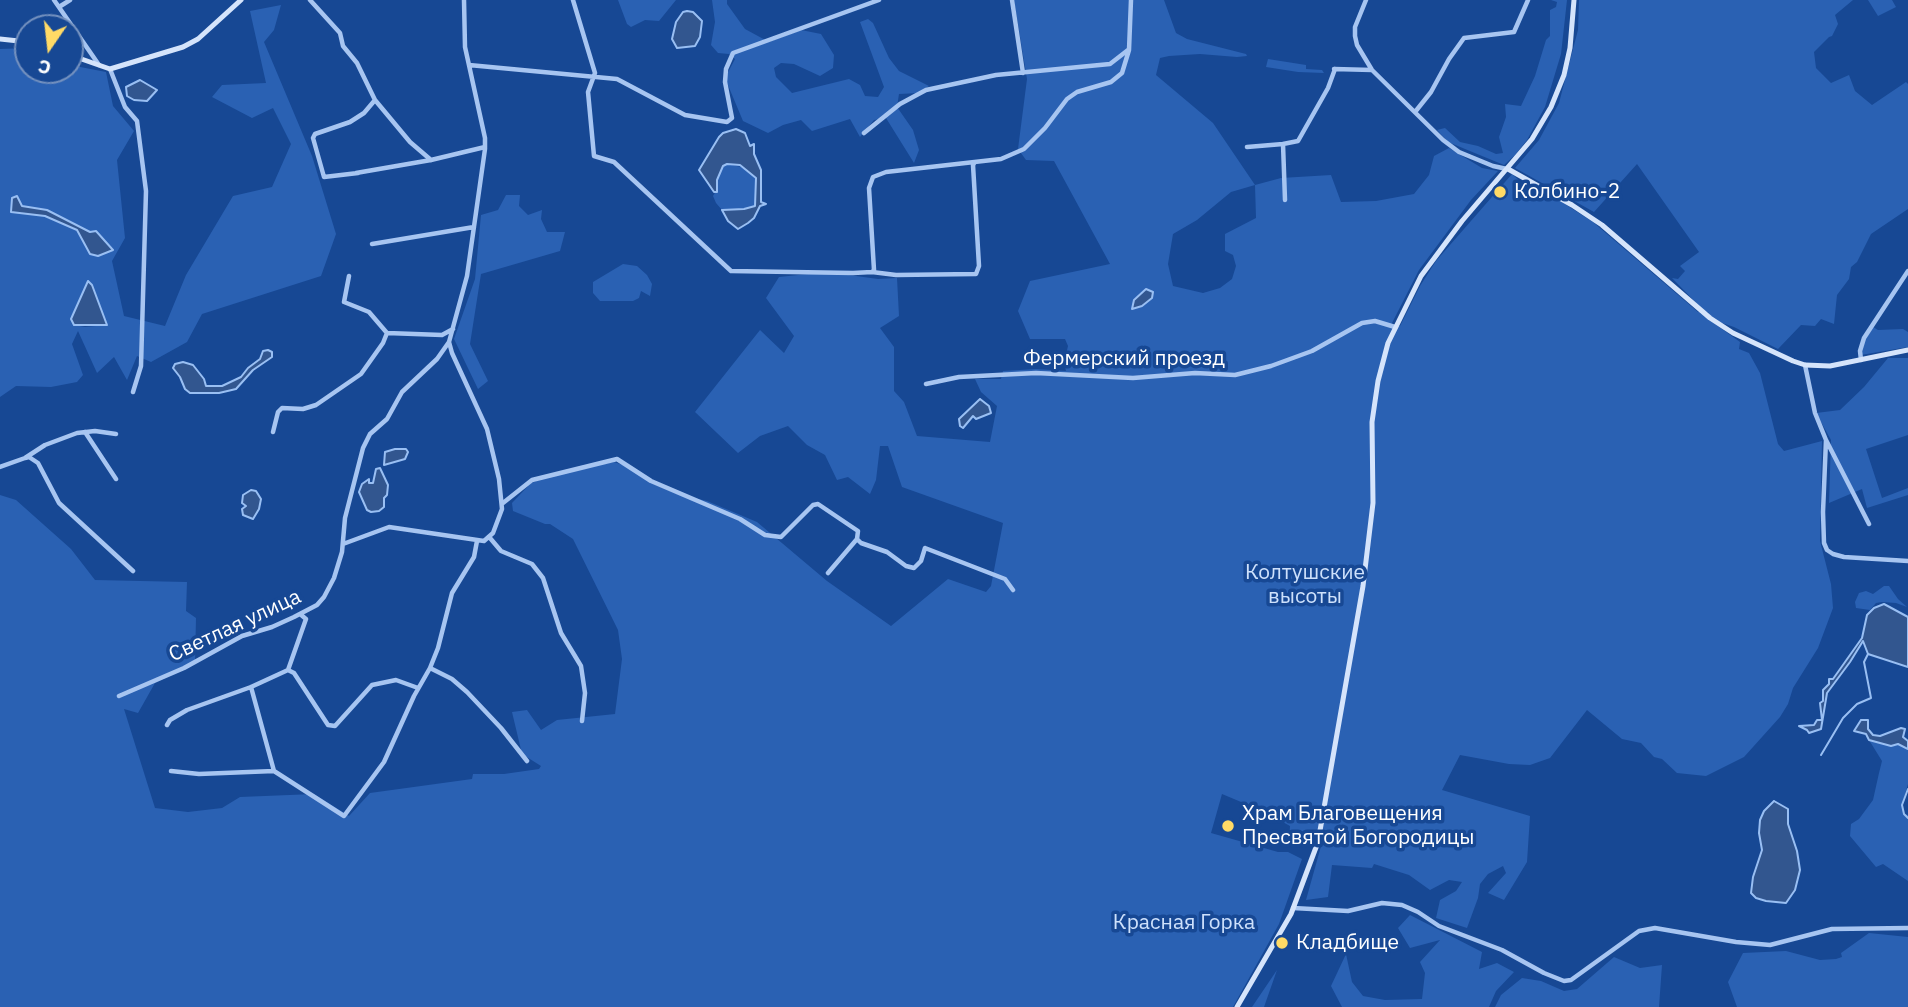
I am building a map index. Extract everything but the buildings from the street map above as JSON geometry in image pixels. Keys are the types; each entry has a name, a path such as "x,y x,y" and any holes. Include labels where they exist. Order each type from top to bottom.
{"main road":[{"path":"84,61 110,69 183,47 198,39 241,0"},
{"path":"1237,1007 1276,943 1293,908 1318,842 1363,586 1371,524 1372,422 1378,381 1395,327 1435,255 1532,139 1551,107 1564,75 1570,48 1574,0"},
{"path":"1508,169 1591,217 1710,318 1751,341 1805,365 1830,366 1908,350"}],"street":[{"path":"54,0 100,67"},
{"path":"59,7 70,0"},
{"path":"310,0 340,33 343,46 357,63 375,100 410,142 431,160"},
{"path":"449,342 467,276 485,147 465,47 464,0"},
{"path":"573,0 595,73 588,92 594,156 614,162 730,271 976,274 979,266 973,165 975,162"},
{"path":"469,65 617,79 685,116 727,121 732,118 725,82 726,69 733,53 879,0"},
{"path":"1012,0 1023,72"},
{"path":"872,272 869,188 873,177 886,172 1001,159 1024,149 1045,128 1067,99 1118,78 1129,50 1131,0"},
{"path":"1366,0 1355,27 1355,36 1364,60 1372,70 1443,140 1459,152 1508,169"},
{"path":"1415,112 1431,92 1464,38 1514,32 1528,0"},
{"path":"864,133 900,104 926,90 996,75 1110,64 1129,50"},
{"path":"110,69 125,107 137,121 146,191 141,366 133,392"},
{"path":"1247,147 1298,141 1328,88 1334,69 1372,70"},
{"path":"375,100 364,113 350,122 315,134 313,138 324,177 431,160 485,147"},
{"path":"1283,144 1284,200"},
{"path":"372,244 474,226"},
{"path":"1861,360 1860,351 1864,338 1908,271"},
{"path":"349,276 344,302 369,312 387,334 442,335 453,328"},
{"name":"Фермерский проезд","path":"926,384 960,377 1036,373 1133,378 1195,373 1236,375 1312,351 1362,323 1375,321 1395,327"},
{"path":"273,432 278,412 282,408 303,409 316,405 361,374 387,334"},
{"path":"343,544 389,527 484,541 490,538 500,517 502,503 499,479 487,429 449,342 442,335"},
{"name":"Светлая улица","path":"120,696 184,668 233,640 272,627 317,605 334,578 343,544 345,518 363,448 370,434 387,419 402,392 437,359 449,342"},
{"path":"1805,365 1815,413 1869,524"},
{"path":"85,432 116,479"},
{"path":"0,467 25,458 45,445 85,432 116,434"},
{"path":"1826,440 1823,512 1824,543 1827,550 1844,557 1908,561"},
{"path":"25,458 29,457 38,463 59,503 133,570"},
{"path":"502,503 532,480 617,459 651,481 740,519 765,535 781,537 813,505 818,504 858,531 857,539 828,573"},
{"path":"490,538 501,551 532,564 543,578 561,633 581,666 585,693 582,721"},
{"path":"857,539 860,543 887,552 906,566 914,568 921,561 925,548 1005,579 1013,590"},
{"path":"171,771 200,774 274,771 344,816 384,762 430,668 452,593 474,557 477,541"},
{"path":"167,725 170,720 187,710 251,687 288,670 306,620 300,614"},
{"path":"430,668 452,679 467,692 527,761"},
{"path":"288,670 293,673 328,725 335,726 372,685 397,680 418,688"},
{"path":"251,687 274,771"},
{"path":"1293,908 1348,911 1382,903 1402,905 1439,926 1502,950 1544,974 1564,981 1572,980 1639,931 1655,928 1770,945 1832,929 1908,928"}],"green space":[{"path":"618,0 676,0 659,21 645,20 631,27 627,24"},
{"path":"712,0 727,0 727,4 745,29 769,42 801,30 821,34 834,55 833,68 820,76 794,64 781,63 774,68 776,77 792,93 849,79 860,85 865,96 878,97 884,87 860,22 868,19 873,23 889,58 899,71 929,86 919,93 899,94 897,107 913,130 919,150 914,163 886,118 874,120 860,137 850,119 812,131 801,120 768,133 743,121 725,78 735,59 729,54 718,53 711,45 715,22"},
{"name":"Колтушские высоты","path":"1014,0 1164,0 1176,33 1187,39 1247,56 1169,56 1160,58 1156,75 1213,123 1255,185 1281,178 1331,175 1341,202 1376,201 1414,194 1429,175 1434,156 1449,148 1482,168 1498,171 1471,200 1419,270 1391,325 1400,326 1436,261 1512,174 1525,186 1535,185 1593,222 1698,312 1704,311 1672,278 1678,279 1685,271 1680,266 1699,252 1637,164 1594,212 1515,168 1539,140 1559,103 1578,30 1579,0 1853,0 1835,15 1838,24 1832,36 1814,52 1816,68 1831,83 1849,75 1855,91 1872,105 1906,82 1908,84 1908,209 1871,234 1857,262 1851,267 1849,279 1837,295 1834,324 1821,319 1815,326 1801,325 1778,349 1734,327 1713,320 1708,312 1700,313 1740,342 1739,349 1749,353 1760,373 1778,444 1784,451 1822,441 1820,541 1831,584 1833,608 1818,648 1793,688 1780,717 1744,757 1706,776 1677,773 1662,759 1654,757 1641,743 1622,739 1587,710 1550,758 1530,765 1460,755 1442,790 1530,816 1527,862 1504,900 1488,893 1506,873 1503,866 1488,874 1480,884 1467,928 1436,918 1440,900 1456,891 1462,882 1449,880 1430,890 1409,875 1374,864 1372,868 1332,865 1328,897 1306,900 1323,839 1312,835 1310,845 1289,842 1290,826 1222,794 1211,833 1278,852 1288,852 1302,859 1279,924 1233,1007 0,1007 0,495 16,500 71,549 95,580 187,582 186,611 196,618 195,663 155,683 138,713 124,709 155,808 188,812 222,808 240,797 314,794 349,816 370,793 472,779 473,774 504,774 539,769 541,766 522,754 512,712 527,710 541,730 557,720 615,714 622,659 618,630 573,539 550,524 513,511 512,503 531,483 554,474 614,462 632,468 653,484 677,494 707,501 757,522 827,581 891,626 948,579 986,592 991,586 1003,523 902,487 888,446 880,446 876,480 870,494 848,477 837,480 825,455 807,445 788,426 760,436 738,453 695,412 760,330 784,353 794,336 766,298 779,277 827,272 878,279 897,278 899,316 880,328 894,347 894,391 904,402 917,436 990,442 997,406 981,392 975,379 1001,379 1003,371 1066,371 1064,363 1068,346 1065,339 1030,339 1018,311 1030,281 1110,264 1054,161 1026,160 1018,149 1027,79","holes":["1255,185 1256,218 1225,234 1225,251 1233,255 1236,266 1232,279 1220,288 1203,293 1173,286 1168,264 1173,234 1197,220 1231,192"]},
{"path":"1551,0 1567,0 1561,54 1545,107 1527,140 1504,165 1448,142 1437,130 1445,128 1460,142 1496,154 1503,153 1499,137 1506,117 1505,104 1521,106 1535,76 1546,40 1550,36 1550,10 1556,7 1557,2"},
{"path":"1868,0 1892,0 1896,7 1878,16"},
{"path":"281,5 274,30 264,42 312,156 336,234 321,276 202,314 187,342 151,362 137,356 127,380 114,357 97,373 78,331 72,344 83,375 77,382 51,387 16,386 0,397 0,49 14,48 14,84 84,84 84,68 106,72 113,106 134,131 117,160 125,238 112,261 124,316 165,326 186,275 233,196 272,187 291,144 273,108 252,118 212,97 222,85 266,83 250,11","holes":["17,196 22,206 47,210 90,232 81,235 77,230 45,216 20,214","88,282 92,285 107,325 74,325 75,309"]},
{"path":"1268,59 1306,65 1306,69 1322,70 1324,73 1266,67"},
{"path":"727,164 746,168 755,178 755,206 743,210 722,210 716,203 713,196 718,188 715,184 723,166"},
{"path":"506,195 520,195 519,206 528,215 542,210 541,219 547,232 565,232 560,251 481,274 470,344 488,381 478,389 454,339 475,279 481,215 498,210"},
{"path":"623,264 637,266 647,275 652,284 650,296 641,291 639,298 633,301 600,301 593,293 593,282"},
{"path":"1873,327 1878,330 1903,329 1908,332 1908,347 1861,355 1865,339"},
{"path":"1888,358 1908,358 1908,435 1866,449 1882,498 1908,488 1908,495 1867,508 1862,489 1829,503 1831,440 1816,413 1840,410"},
{"path":"1884,586 1889,586 1907,607 1882,602 1876,603 1870,610 1856,608 1855,602 1859,593 1866,591 1873,594"},
{"path":"1869,740 1891,746 1898,744 1908,749 1908,784 1902,805 1904,814 1908,815 1908,881 1883,864 1876,867 1850,836 1851,824 1859,819 1873,800 1882,761"},
{"path":"1410,915 1482,952 1479,969 1497,963 1514,972 1496,991 1489,1007 1342,1007 1331,986 1346,954 1352,982 1363,996 1385,1000 1422,999 1425,973 1420,962 1440,940 1410,948 1398,928"},
{"path":"1869,933 1908,937 1908,1007 1737,1007 1728,982 1743,953 1786,951 1820,960 1836,959 1842,957 1841,953"},
{"path":"1614,957 1640,968 1662,965 1659,1007 1495,1007 1501,995 1522,978 1541,981 1564,991 1577,989"},
{"path":"1277,970 1264,1007 1252,1007"}],"shaded area":[{"path":"683,12 693,12 702,21 700,37 695,46 677,48 672,39 676,22"},
{"path":"140,80 157,90 147,101 134,100 127,96 126,87"},
{"path":"736,129 745,133 750,146 754,144 754,154 761,170 761,202 766,204 760,206 754,218 738,229 728,221 722,210 755,206 756,178 740,165 727,164 723,166 717,180 717,192 714,192 699,170 719,137"},
{"path":"17,196 22,206 47,210 90,232 96,231 113,250 98,256 90,254 77,230 45,216 11,212 12,198"},
{"path":"88,281 107,325 74,325 71,319"},
{"path":"1146,289 1153,292 1152,298 1142,306 1132,309 1134,300"},
{"path":"263,351 272,352 272,357 253,370 236,389 219,393 190,393 173,368 175,364 183,362 193,365 206,386 222,386 241,377 260,359"},
{"path":"980,399 989,406 991,413 976,419 973,416 963,428 959,419"},
{"path":"406,449 408,452 405,459 384,465 385,452"},
{"path":"380,468 388,485 387,495 384,498 384,507 371,512 367,510 359,492 362,484 369,479 369,483 373,483 376,469"},
{"path":"251,490 256,491 261,499 253,519 243,515 242,509 246,506 242,503 243,495"},
{"path":"1884,604 1908,617 1908,667 1868,654 1863,641 1827,693 1821,729 1809,733 1799,726 1814,725 1817,720 1822,720 1820,703 1823,701 1823,690 1862,638 1867,615"},
{"path":"1861,720 1868,720 1868,729 1873,735 1880,736 1905,729 1903,737 1908,741 1908,749 1898,744 1891,746 1869,740 1866,734 1854,731"},
{"path":"1774,801 1788,809 1788,824 1800,870 1795,890 1786,903 1766,901 1751,893 1762,850 1760,820 1764,811"}],"waterway":[{"path":"1821,755 1843,718 1857,704 1871,698 1864,662 1868,654"},
{"path":"1908,789 1902,805 1908,818"}],"place":[{"name":"Колбино-2","path":"1500,192"},
{"name":"Храм Благовещения Пресвятой Богородицы","path":"1228,826"},
{"name":"Кладбище","path":"1282,943"}],"park label":[{"name":"Красная Горка","path":"1184,923"}]}
